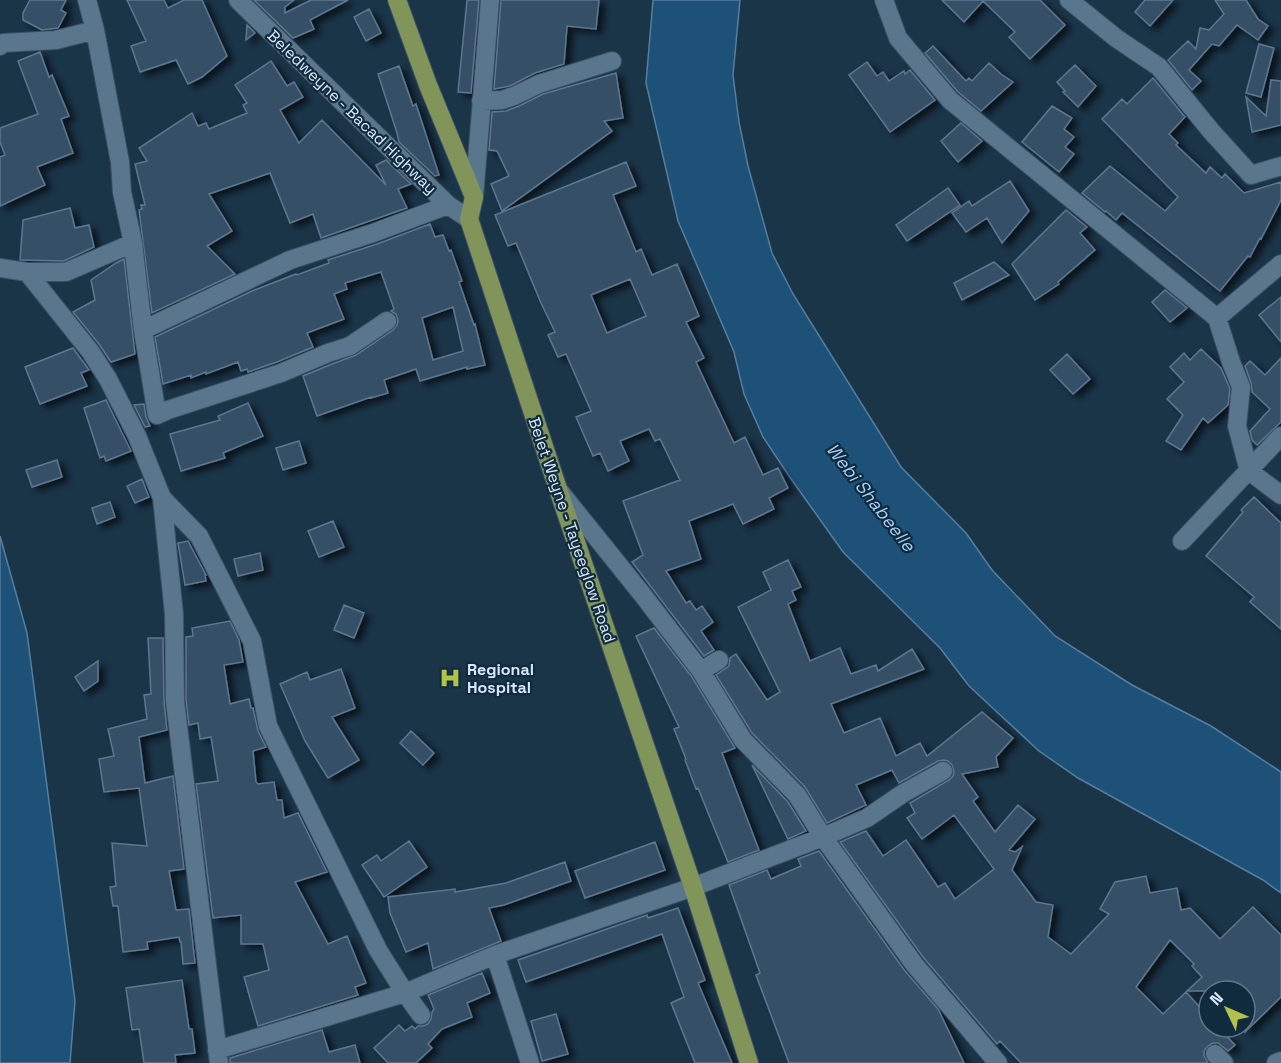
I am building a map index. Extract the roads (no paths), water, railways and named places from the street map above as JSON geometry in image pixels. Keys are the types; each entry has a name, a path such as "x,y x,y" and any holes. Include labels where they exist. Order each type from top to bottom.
{"main road":[{"path":"397,0 428,85 474,197 469,219"},
{"name":"Belet Weyne - Tayeeglow Road","path":"469,219 693,887 749,1063"}],"street":[{"path":"87,0 95,30 120,162 122,192 134,243 143,330 157,415 281,373 328,352 350,346 387,321"},
{"name":"Beledweyne - Bacad Highway","path":"238,0 448,205 469,219"},
{"path":"474,197 490,0"},
{"path":"884,0 898,38 950,100 1217,318 1241,387 1237,426 1249,471 1281,495"},
{"path":"1069,0 1116,38 1159,68 1251,175 1281,166"},
{"path":"0,46 3,43 56,40 95,30"},
{"path":"481,101 502,100 539,84 612,61"},
{"path":"143,330 290,260 448,205"},
{"path":"0,268 27,272 66,272 134,243"},
{"path":"1217,318 1281,264"},
{"path":"27,272 90,351 108,379 137,436 162,498 174,614 175,701 218,1057 405,993 495,955 693,887 824,837 867,818 902,794 943,771"},
{"path":"1182,541 1281,436"},
{"path":"559,492 642,594 701,672 743,740 797,795 914,964 998,1063"},
{"path":"162,498 199,536 252,641 268,726 378,951 421,1015"},
{"path":"701,672 719,660"},
{"path":"495,955 530,1063"},
{"path":"1276,1063 1281,1061"}],"water":[{"name":"Webi Shabeelle","path":"653,0 740,0 733,75 739,122 748,166 772,253 793,294 901,467 966,533 992,570 1055,636 1132,685 1211,726 1281,772 1281,893 1263,880 1078,778 1039,751 969,686 940,648 843,552 789,476 763,437 744,394 734,352 678,221 646,83"},
{"path":"0,536 27,633 75,1001 70,1063 0,1063"}],"place":[{"name":"Regional Hospital","path":"450,678"}]}
